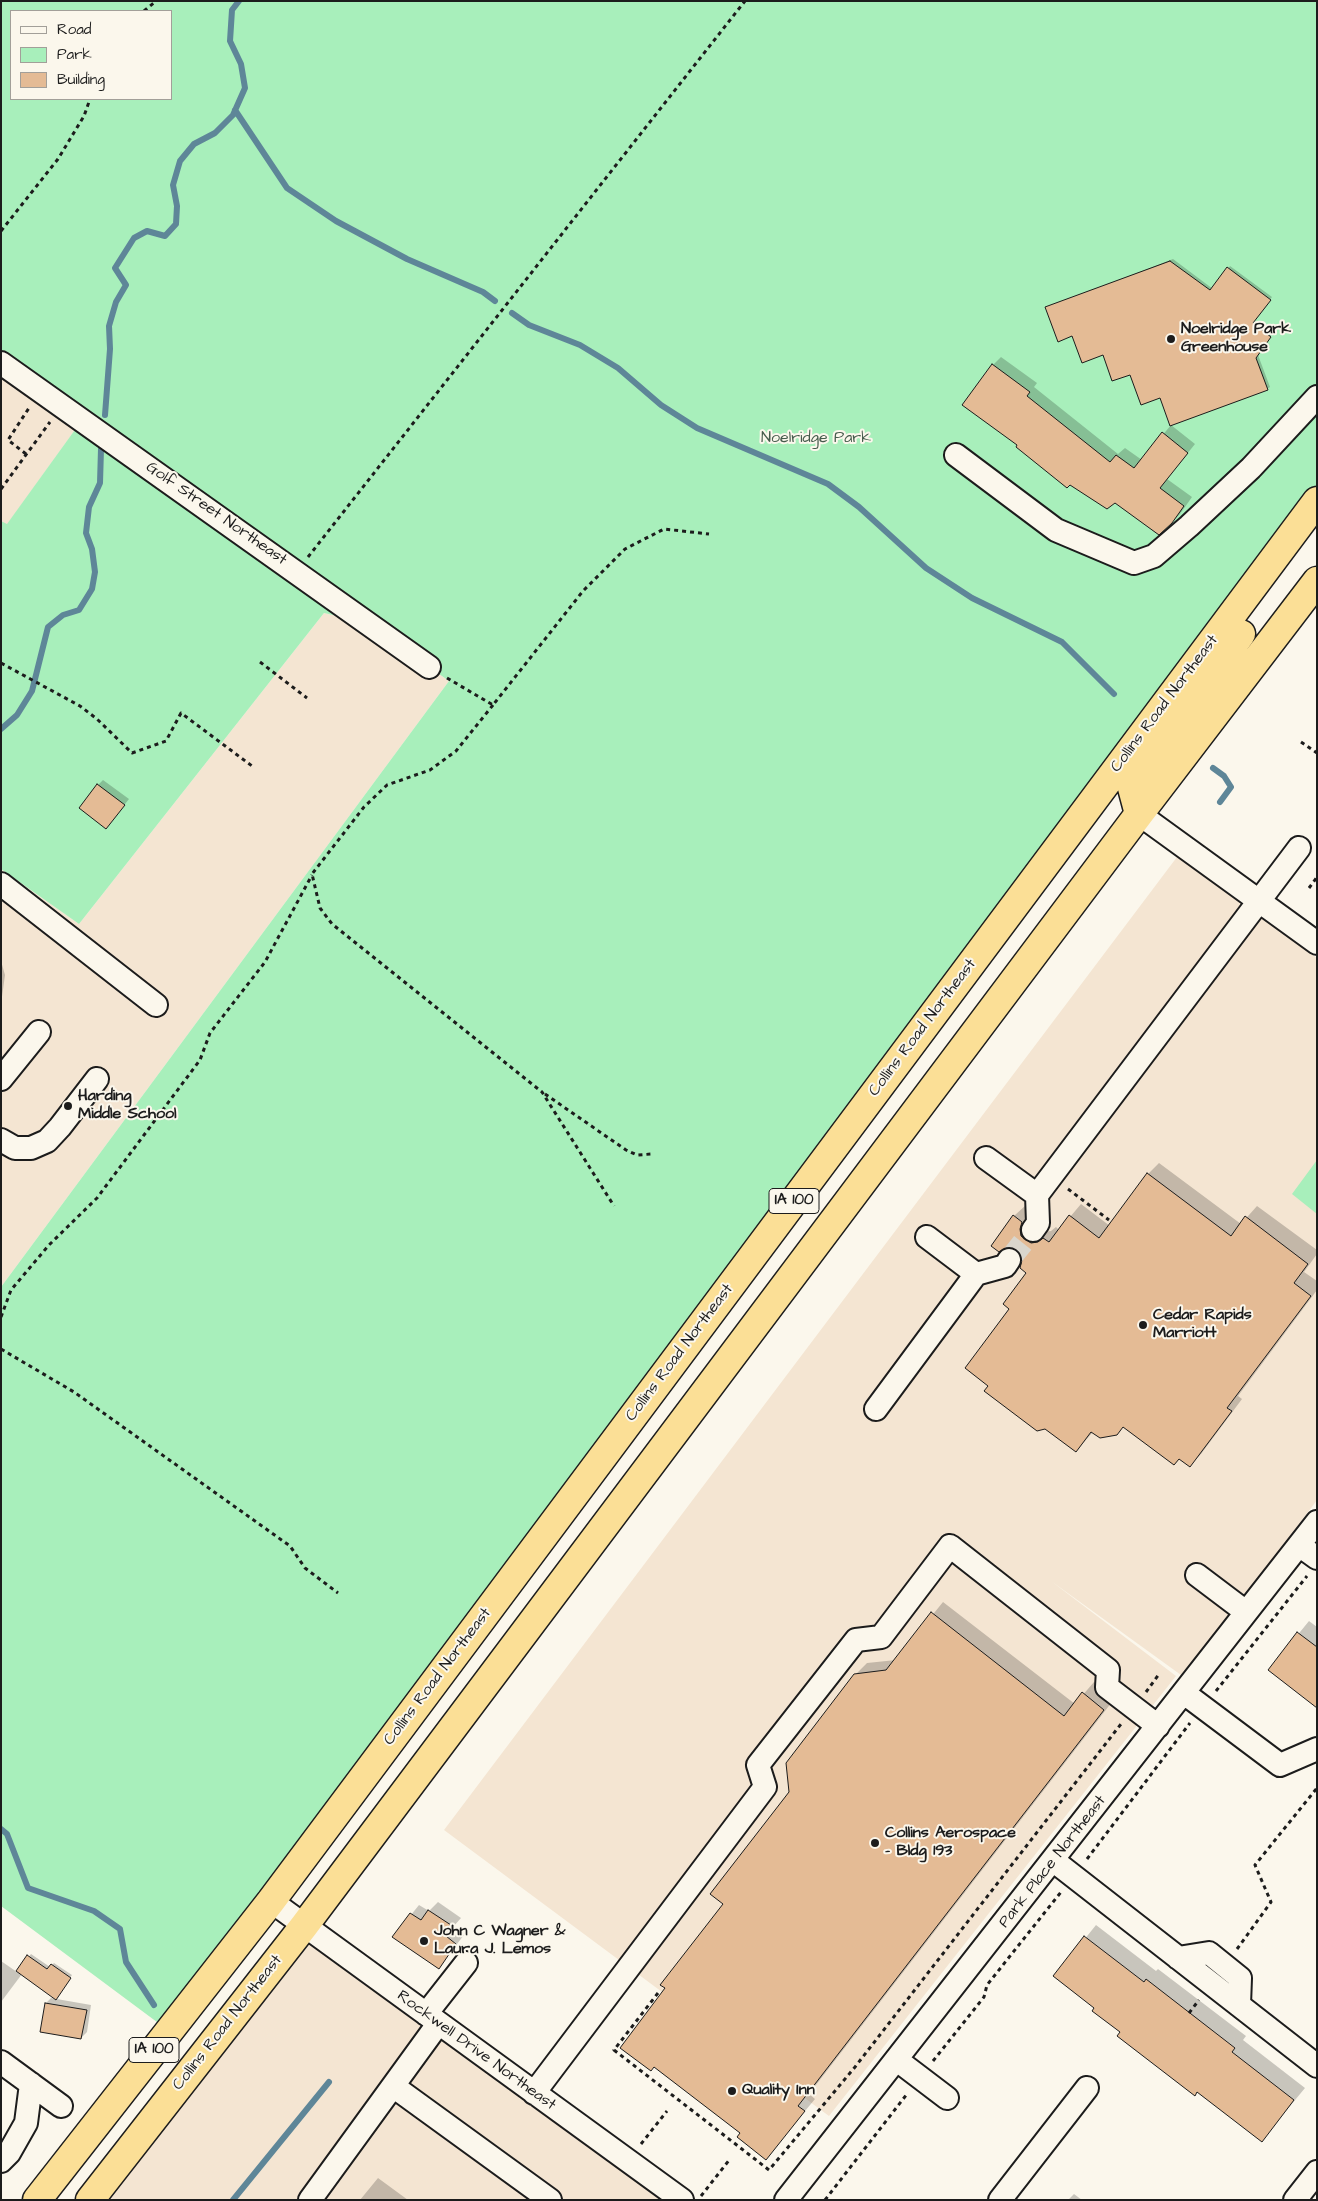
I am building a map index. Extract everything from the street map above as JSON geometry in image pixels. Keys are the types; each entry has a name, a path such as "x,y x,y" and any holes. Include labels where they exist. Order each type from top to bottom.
{"highway":[{"name":"Collins Road Northeast","path":"1139,814 1131,784 1286,572 1317,501"},
{"name":"Collins Road Northeast","path":"37,2200 271,1901 1317,501"},
{"name":"Collins Road Northeast","path":"90,2200 304,1926 1139,814 1317,581"}],"street":[{"name":"Golf Street Northeast","path":"1,363 429,667"},
{"path":"956,455 1056,530 1134,563 1154,556 1190,526 1252,468 1317,397"},
{"path":"1139,814 1317,943"},
{"path":"1032,1230 1038,1223 1037,1195 1299,848"},
{"path":"1,884 156,1005"},
{"path":"1,1079 39,1032"},
{"path":"1,1140 15,1148 31,1148 47,1141 97,1079"},
{"path":"986,1158 1037,1195"},
{"path":"927,1237 976,1274"},
{"path":"876,1409 976,1274 1004,1266 1009,1260"},
{"name":"Park Place Northeast","path":"786,2200 1054,1861 1246,1612 1308,1551 1317,1522"},
{"path":"534,2093 765,1787 758,1765 856,1640 881,1637 950,1546 1108,1670 1108,1687 1158,1726"},
{"path":"1197,1575 1246,1612"},
{"path":"1184,1693 1280,1765 1317,1749"},
{"path":"1054,1861 1317,2066"},
{"name":"Rockwell Drive Northeast","path":"271,1901 682,2200"},
{"path":"1178,1958 1208,1953 1225,1965 1240,1978 1238,2005"},
{"path":"310,2200 393,2086 466,1963"},
{"path":"897,2060 947,2098"},
{"path":"1,2062 61,2106"},
{"path":"1,2161 9,2153 26,2123 31,2084"},
{"path":"393,2086 550,2200"},
{"path":"1000,2200 1087,2088"},
{"path":"1295,2200 1317,2172"}],"path":[{"path":"145,10 156,1"},
{"path":"297,572 745,1"},
{"path":"1,231 58,159 84,116 90,100"},
{"path":"1,489 62,406"},
{"path":"15,429 8,440 26,454"},
{"path":"1,1317 11,1290 49,1245 97,1198 200,1060 210,1033 265,962 312,874 364,807 387,786 430,770 456,752 583,591 625,549 664,529 709,534"},
{"path":"260,662 306,698"},
{"path":"1,663 24,678 80,706 132,753 166,741 181,713 252,766"},
{"path":"429,667 493,705"},
{"path":"1302,742 1317,753"},
{"path":"312,874 320,908 332,924 542,1092 626,1150 637,1155 652,1154"},
{"path":"1309,888 1317,877"},
{"path":"542,1092 614,1206"},
{"path":"1051,1177 1109,1220"},
{"path":"1,1349 74,1392 290,1546 305,1568 338,1593"},
{"name":"Park Place Northeast","path":"658,1993 614,2050 769,2170 854,2067 1159,1674"},
{"path":"1225,1965 1271,1902 1255,1865 1317,1788"},
{"path":"1190,2012 1211,1983"},
{"path":"628,2161 666,2111"},
{"path":"698,2200 730,2159"}],"shaded area":[{"path":"1,363 82,420 7,525 1,521"},
{"name":"Harding Middle School","path":"324,613 367,623 449,681 1,1287 1,869 79,924"},
{"path":"1177,857 1317,958 1317,1500 1257,1581 1181,1675 1051,1581 1176,1676 829,2116 444,1830"},
{"path":"304,1926 682,2200 90,2200"}],"green space":[{"name":"Noelridge Park","path":"1,1 1317,1 1317,501 169,2031 1,1906 1,1287 449,681 367,623 324,613 79,924 1,869 1,521 7,524 82,420 1,363"},
{"path":"1317,1160 1317,1214 1292,1194"}],"building":[{"name":"Noelridge Park Greenhouse","path":"1170,261 1210,290 1227,267 1271,300 1253,323 1271,337 1256,358 1268,390 1170,426 1160,398 1141,405 1130,375 1112,381 1103,355 1082,363 1072,336 1058,342 1045,307"},
{"path":"992,364 1030,392 1027,396 1110,462 1116,455 1134,468 1162,432 1188,453 1160,488 1184,506 1172,523 1159,535 1115,503 1107,509 1070,485 1067,488 1016,447 1017,445 962,405"},
{"path":"97,784 125,805 106,829 79,808"},
{"name":"Cedar Rapids Marriott","path":"1147,1173 1231,1236 1245,1216 1308,1264 1294,1283 1311,1296 1227,1408 1232,1411 1190,1467 1179,1459 1174,1465 1123,1427 1117,1435 1100,1438 1091,1432 1076,1452 1045,1429 1037,1431 984,1391 988,1386 965,1368 1009,1309 1003,1304 1026,1273 1020,1268 1022,1260 1017,1249 1009,1247 999,1252 991,1246 1013,1215 1022,1222 1021,1236 1031,1243 1038,1242 1043,1238 1049,1242 1069,1215 1099,1238"},
{"name":"Collins Aerospace - Bldg 193","path":"931,1612 1064,1716 1082,1692 1104,1710 798,2106 805,2111 766,2160 737,2137 740,2133 654,2067 651,2071 620,2048 665,1988 660,1985 723,1904 710,1894 789,1792 786,1763 854,1674 886,1670"},
{"path":"1297,1632 1317,1647 1317,1708 1268,1670"},
{"name":"John C Wagner & Laura J. Lemos","path":"428,1910 454,1927 446,1936 456,1944 439,1969 392,1937 410,1913 421,1920"},
{"path":"1084,1936 1144,1982 1146,1979 1235,2048 1232,2052 1294,2100 1262,2142 1197,2092 1195,2096 1117,2036 1120,2032 1092,2011 1094,2008 1053,1976"},
{"path":"27,1955 47,1969 51,1964 71,1978 56,2000 16,1971"},
{"path":"45,2003 87,2010 81,2039 40,2032"}],"waterway":[{"path":"105,415 110,349 109,326 116,302 126,285 115,268 134,238 147,231 165,236 176,224 177,206 173,185 180,161 194,144 215,133 233,115 245,88 241,64 230,41 232,10 239,1"},
{"path":"235,110 287,188 336,221 407,259 483,292 495,301"},
{"path":"512,313 529,325 580,345 618,368 661,405 697,428 828,484 859,507 926,568 972,598 1062,642 1114,694"},
{"path":"1,729 17,715 32,691 48,627 63,615 79,610 92,589 95,572 92,549 86,533 89,507 100,483 101,449"},
{"path":"1213,768 1224,776 1231,787 1220,802"},
{"path":"1,1829 7,1834 28,1888 94,1911 120,1929 126,1962 154,2005"},
{"path":"233,2200 329,2082"}],"tunnel":[{"path":"1009,1260 1033,1230"}],"place":[{"name":"Noelridge Park Greenhouse","path":"1171,339"},
{"name":"Harding Middle School","path":"68,1106"},
{"name":"Cedar Rapids Marriott","path":"1143,1325"},
{"name":"Collins Aerospace - Bldg 193","path":"875,1843"},
{"name":"John C Wagner & Laura J. Lemos","path":"424,1941"},
{"name":"Quality Inn","path":"732,2091"}]}
